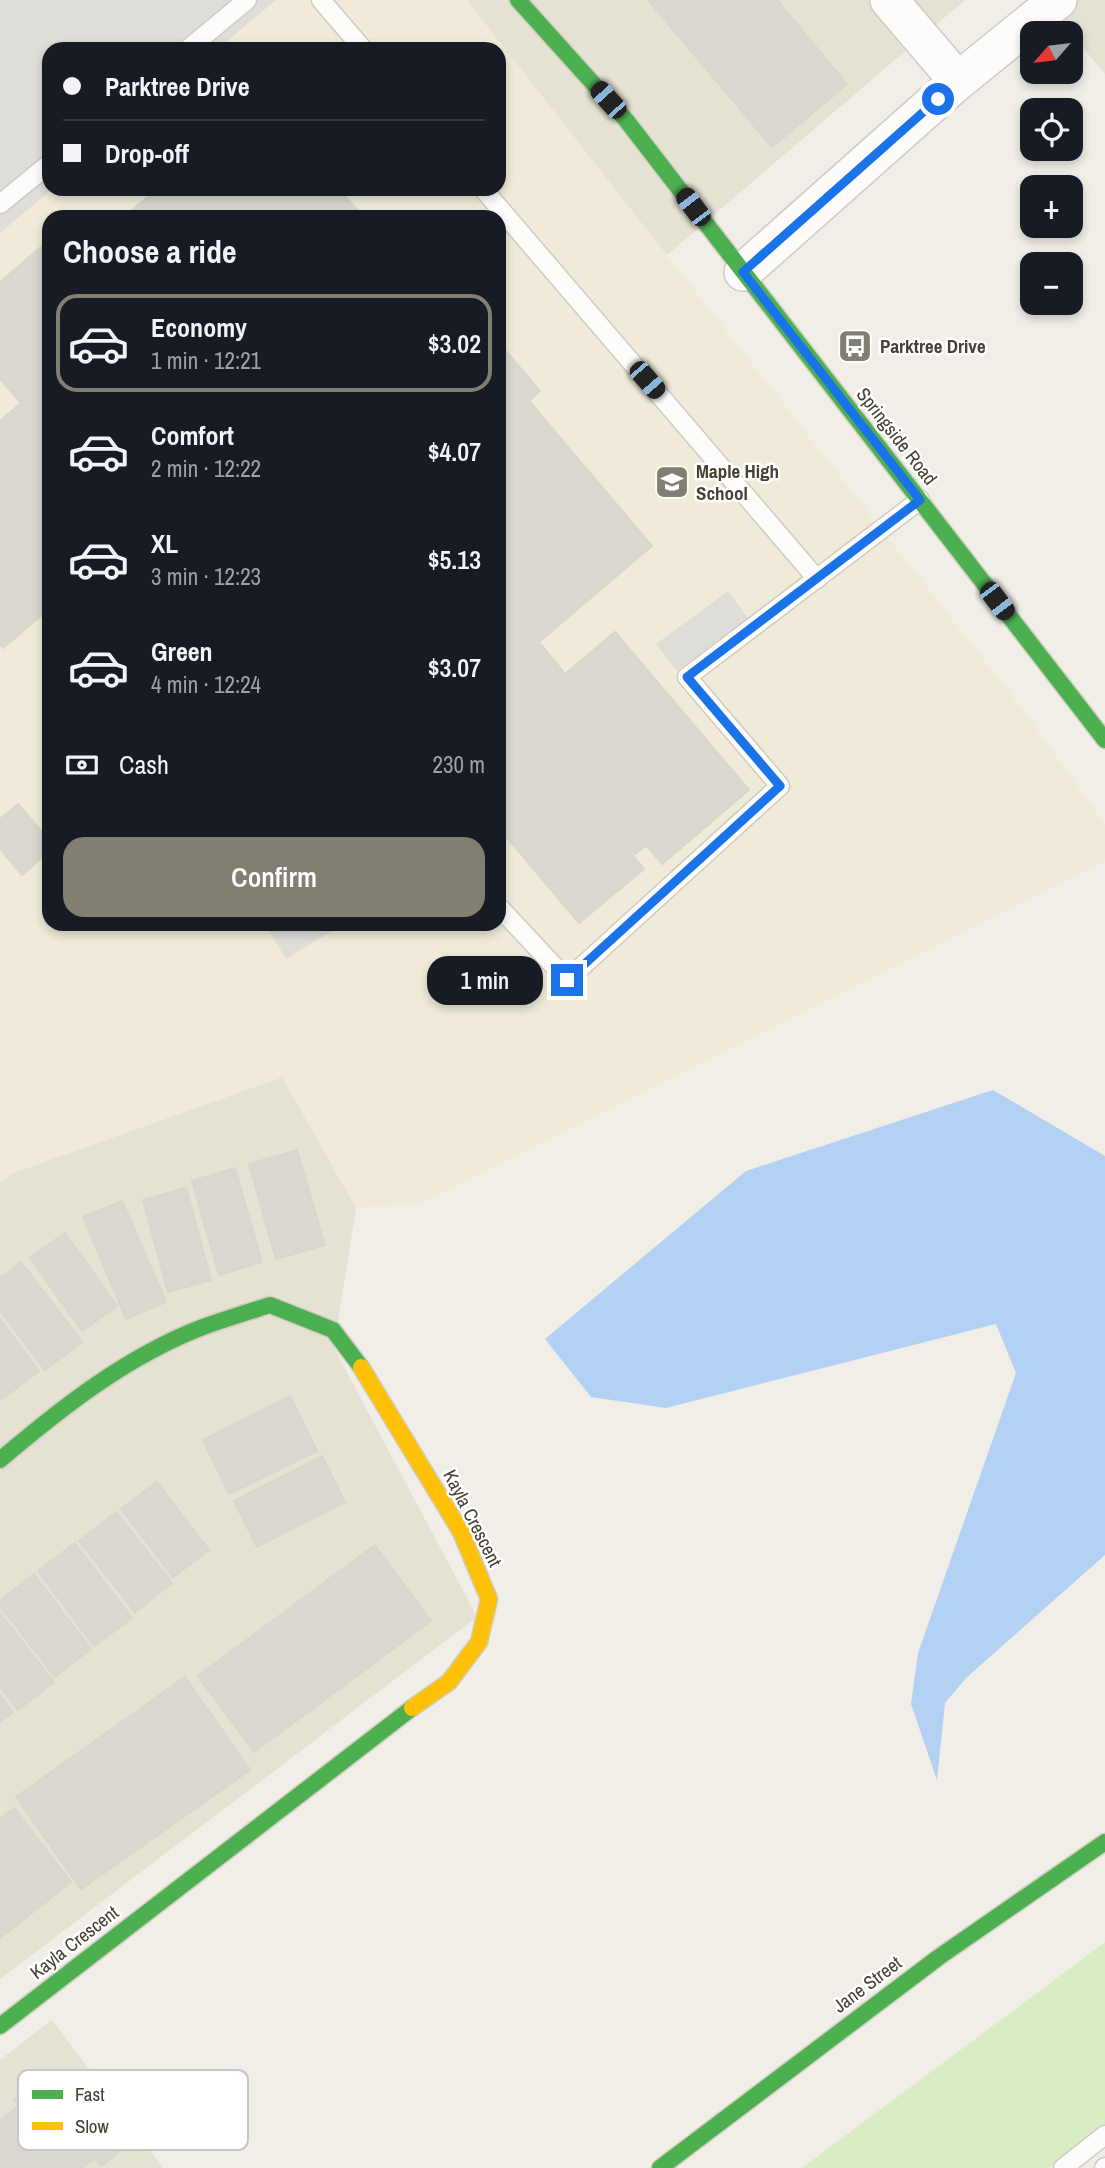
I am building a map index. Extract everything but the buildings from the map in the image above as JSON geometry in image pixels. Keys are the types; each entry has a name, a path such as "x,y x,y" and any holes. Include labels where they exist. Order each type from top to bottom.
{"street":[{"name":"Springside Road","path":"517,0 626,120 1105,740"},
{"path":"889,0 958,82"},
{"path":"743,272 958,82 1058,0"},
{"name":"Kayla Crescent","path":"0,1460 52,1416 122,1368 201,1328 270,1305 333,1329 373,1384 461,1532 489,1600 479,1642 449,1682 370,1738 0,2026"},
{"name":"Jane Street","path":"660,2168 939,1956 1105,1842"}],"lane":[{"path":"196,42 247,0"},
{"path":"321,0 357,42"},
{"path":"0,204 42,170"},
{"path":"489,196 501,210"},
{"path":"506,216 817,579"},
{"path":"506,915 567,980 780,786 687,677 920,500"},
{"path":"1063,2168 1105,2135"}],"shaded area":[{"name":"Maple High School","path":"0,0 467,0 500,42 42,42 42,196 506,196 506,50 1023,710 1105,825 1105,861 423,1203 356,1208 282,1077 13,1173 0,1183"},
{"path":"0,0 276,0 226,42 42,42 44,196 0,233"},
{"path":"458,0 965,0 667,255 506,59 506,42 492,42"},
{"path":"1042,0 1105,0 1105,74 1083,47 1083,21 1060,21"},
{"path":"728,591 748,618 677,671 656,644"},
{"path":"269,931 332,931 286,959"},
{"path":"283,1077 356,1208 334,1348 477,1617 0,1979 0,1183 13,1173"},
{"path":"52,2020 90,2070 18,2070 18,2150 150,2150 163,2168 0,2168 0,2060"}],"green space":[{"path":"1105,1942 1105,2126 1049,2168 802,2168"}],"water":[{"path":"993,1090 1105,1156 1105,1555 966,1678 945,1703 937,1780 911,1704 918,1653 1016,1373 996,1324 666,1408 591,1397 545,1339 746,1171"}],"traffic: fast":[{"path":"518,0 626,120 1105,740"},
{"path":"0,1460 47,1421 121,1368 203,1327 270,1305 333,1330 361,1367"},
{"path":"0,2026 412,1708"},
{"path":"660,2168 939,1957 1105,1842"}],"traffic: slow":[{"path":"361,1367 461,1532 489,1599 479,1642 449,1682 412,1708"}],"place":[{"name":"Parktree Drive","path":"855,346"},
{"name":"Maple High School","path":"672,482"}],"route":[{"path":"567,980 780,786 687,677 920,500 743,272 938,99"}]}
